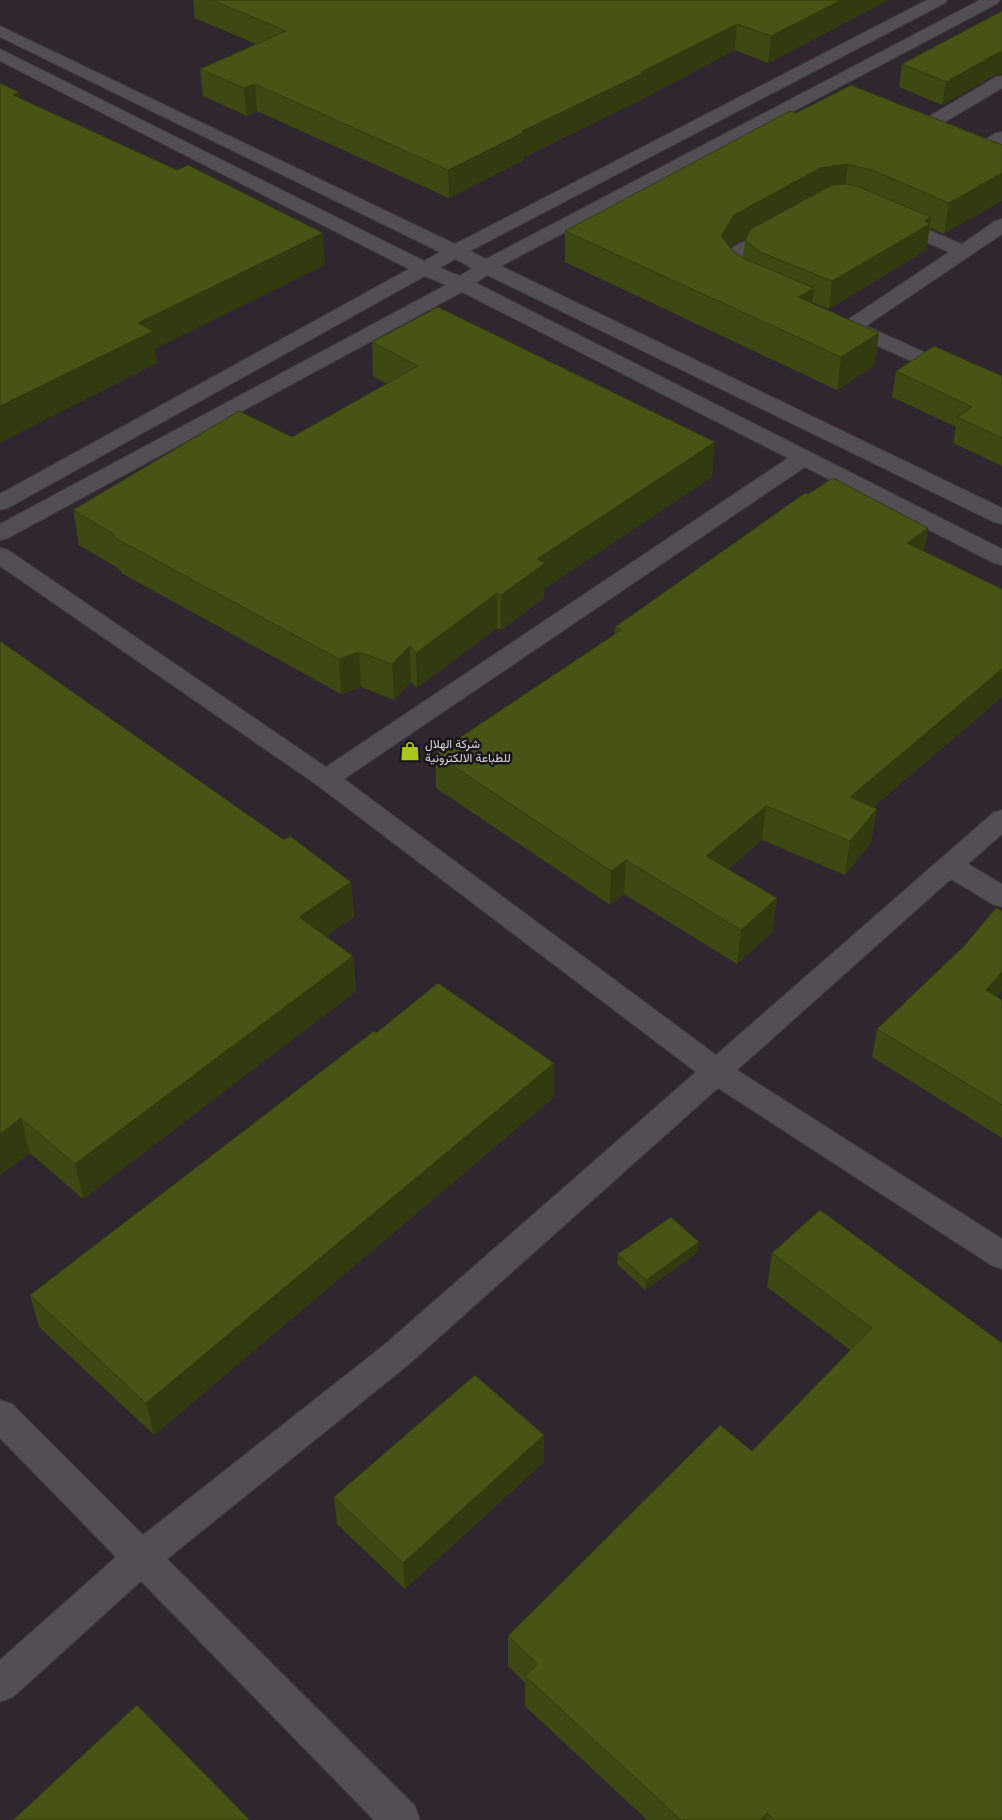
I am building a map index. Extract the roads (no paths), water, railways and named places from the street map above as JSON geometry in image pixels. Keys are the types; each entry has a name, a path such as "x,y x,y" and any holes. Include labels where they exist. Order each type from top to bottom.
{"street":[{"path":"0,503 456,250 939,0"},
{"path":"0,533 462,284 487,266 992,0"},
{"path":"0,31 9,41 456,250 1002,517"},
{"path":"0,54 423,268 462,284 1002,558"},
{"path":"787,79 836,99"},
{"path":"899,124 925,134 1002,82"},
{"path":"995,162 965,150 1002,137"},
{"path":"881,216 963,251"},
{"path":"759,289 739,278 730,267 740,251 790,223"},
{"path":"851,327 1002,225"},
{"path":"823,316 1002,395"},
{"path":"326,779 804,458"},
{"path":"0,555 326,779 717,1072 1002,1256"},
{"path":"0,1684 142,1557 396,1356 1002,819"},
{"path":"949,865 1002,897"},
{"path":"0,1415 401,1820"}],"place":[{"name":"شركة الهلال للطباعة الالكترونية","path":"410,751"}]}
